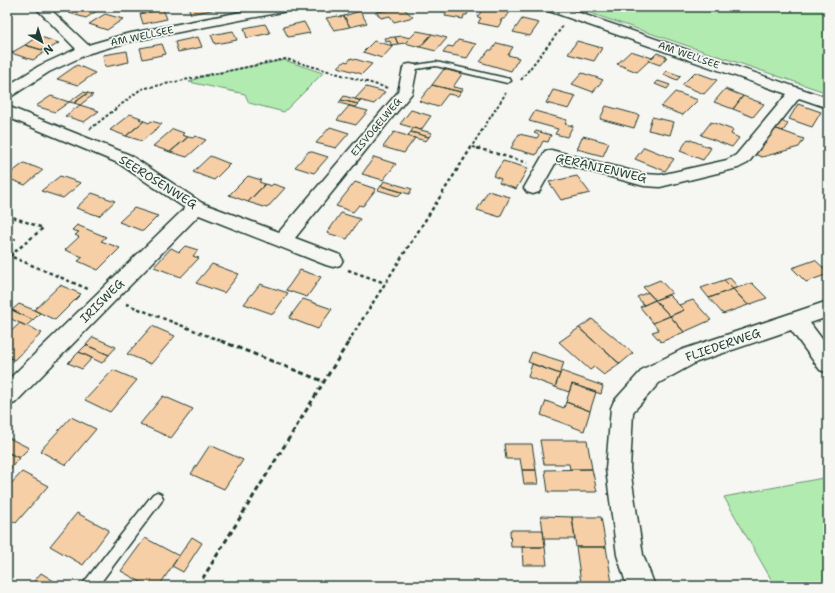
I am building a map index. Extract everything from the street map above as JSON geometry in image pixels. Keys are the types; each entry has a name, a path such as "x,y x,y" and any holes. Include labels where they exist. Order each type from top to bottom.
{"street":[{"path":"41,7 85,50"},
{"name":"AM WELLSEE","path":"7,93 44,69 85,50 126,38 287,7"},
{"name":"AM WELLSEE","path":"550,7 828,103"},
{"name":"EISVOGELWEG","path":"283,240 404,93 410,68"},
{"name":"GERANIENWEG","path":"533,188 551,155 644,180 660,181 732,164 742,159 796,92"},
{"name":"SEEROSENWEG","path":"7,111 124,159 196,207 333,260"},
{"name":"IRISWEG","path":"7,396 196,207"},
{"name":"FLIEDERWEG","path":"641,586 630,555 618,469 622,408 651,376 689,356 828,309"},
{"path":"796,321 828,364"}],"lane":[{"name":"EISVOGELWEG","path":"410,68 436,64 508,85"},
{"path":"90,586 157,498"}],"path":[{"path":"518,81 522,79 571,14"},
{"path":"76,139 141,89 286,59 371,84"},
{"path":"198,586 385,283 473,147 508,85"},
{"path":"473,147 544,167"},
{"path":"7,214 43,228 10,256 106,297 325,382"},
{"path":"333,260 333,265 385,283"}],"green space":[{"path":"572,7 828,7 828,93"},
{"path":"284,60 323,73 284,112 249,103 245,94 189,82 206,75"},
{"path":"828,477 828,586 775,586 724,497"}],"building":[{"path":"79,7 103,7 86,18 69,13"},
{"path":"188,7 220,7 221,8 191,14"},
{"path":"386,7 402,7 413,17 394,22 390,16 381,18 376,12 389,10"},
{"path":"443,7 470,7 467,15 464,15 463,19 445,16 447,11 441,11"},
{"path":"485,7 512,9 505,19 500,21 502,21 498,27 478,23 481,18 477,17"},
{"path":"163,9 167,19 143,24 140,14"},
{"path":"360,11 367,23 350,27 344,16"},
{"path":"105,14 123,19 107,30 89,24"},
{"path":"344,16 350,27 334,30 326,18"},
{"path":"522,19 539,23 530,36 513,32"},
{"path":"304,22 310,33 288,37 283,27"},
{"path":"265,24 270,33 247,38 244,28"},
{"path":"233,31 237,40 215,44 211,35"},
{"path":"417,31 432,34 420,47 405,43"},
{"path":"432,34 447,38 436,51 420,47"},
{"path":"38,36 59,43 46,51 25,45"},
{"path":"402,36 410,38 405,43 398,44 395,37"},
{"path":"198,37 202,47 178,52 175,42"},
{"path":"395,37 398,44 391,45 390,41 386,42 384,38"},
{"path":"458,40 476,44 467,58 443,53 448,46 453,47"},
{"path":"374,41 393,46 382,58 363,52"},
{"path":"577,41 602,48 594,61 568,54"},
{"path":"497,43 513,47 508,55 519,58 511,71 480,62 489,50 492,50"},
{"path":"162,44 166,54 143,59 140,48"},
{"path":"25,45 46,51 33,60 11,53"},
{"path":"127,51 129,62 105,67 103,55"},
{"path":"631,51 652,58 637,72 617,64"},
{"path":"657,53 667,57 660,65 649,61"},
{"path":"351,58 372,64 362,74 338,67 345,61 348,62"},
{"path":"77,65 95,73 78,85 57,79"},
{"path":"444,69 462,74 453,87 463,89 461,92 432,85"},
{"path":"667,71 681,76 677,80 663,74"},
{"path":"695,72 717,80 704,94 682,85"},
{"path":"582,73 603,80 593,92 572,84"},
{"path":"658,81 670,85 667,89 655,84"},
{"path":"432,85 461,92 458,96 448,94 438,107 419,101"},
{"path":"366,87 385,92 374,104 355,99"},
{"path":"725,89 743,96 733,109 714,102"},
{"path":"553,90 576,96 569,109 546,103"},
{"path":"83,92 88,93 74,103 69,102"},
{"path":"675,92 698,100 683,115 661,107"},
{"path":"88,93 93,95 80,105 74,103"},
{"path":"51,96 69,102 55,112 36,106"},
{"path":"344,96 361,101 358,104 341,100"},
{"path":"743,96 764,104 753,117 733,109"},
{"path":"341,100 358,104 355,107 339,103"},
{"path":"798,104 821,112 812,127 789,119"},
{"path":"80,105 99,111 84,122 65,116"},
{"path":"349,106 368,111 356,125 337,120"},
{"path":"606,106 639,115 634,128 600,119"},
{"path":"411,110 431,116 421,130 400,124"},
{"path":"535,111 567,120 565,124 573,126 567,137 555,134 558,129 529,121"},
{"path":"130,114 141,118 139,119 144,121 126,136 110,130"},
{"path":"652,117 674,122 670,135 648,130"},
{"path":"779,120 788,124 783,131 774,128"},
{"path":"144,121 162,124 142,141 126,136"},
{"path":"711,122 733,130 731,134 739,138 732,147 701,135"},
{"path":"330,127 349,133 336,148 316,143"},
{"path":"413,128 432,133 429,137 411,132"},
{"path":"774,128 804,139 799,147 762,157 754,154"},
{"path":"173,129 184,133 182,135 188,137 170,152 153,146"},
{"path":"536,131 551,135 548,142 543,141 536,155 511,148 519,134 537,138 539,135 534,133"},
{"path":"394,132 415,138 404,153 383,147"},
{"path":"411,132 429,137 426,141 407,136"},
{"path":"195,136 206,140 187,157 170,152 188,137 193,138"},
{"path":"583,136 609,143 603,156 577,149"},
{"path":"688,139 711,148 703,160 680,151"},
{"path":"644,147 674,159 665,171 635,159"},
{"path":"309,151 328,157 314,173 295,167"},
{"path":"210,156 230,164 214,180 193,172"},
{"path":"374,157 396,164 383,180 362,174"},
{"path":"503,161 528,168 516,189 499,183 501,179 493,176"},
{"path":"24,163 43,170 25,185 7,178 7,176"},
{"path":"60,176 81,183 63,198 41,191"},
{"path":"248,176 261,180 259,182 265,184 248,202 229,195"},
{"path":"577,176 590,193 561,200 549,182"},
{"path":"384,181 412,189 409,194 381,186"},
{"path":"355,182 376,189 363,206 359,205 353,212 336,206"},
{"path":"265,184 271,186 273,184 285,188 267,208 248,202"},
{"path":"381,186 402,192 398,196 378,190"},
{"path":"488,191 510,197 500,217 477,210"},
{"path":"92,193 115,201 99,216 76,208"},
{"path":"134,208 158,216 143,231 119,222"},
{"path":"341,213 360,219 347,239 327,233"},
{"path":"77,225 106,237 101,241 120,248 98,270 78,261 83,257 65,250 79,237 75,235 79,232 72,230"},
{"path":"7,236 16,239 7,246"},
{"path":"185,246 198,250 193,256 199,258 181,277 154,267 171,248 179,252"},
{"path":"815,260 828,272 828,274 806,282 792,268"},
{"path":"212,264 239,274 224,293 196,283"},
{"path":"300,270 321,277 307,297 286,290"},
{"path":"730,278 738,287 733,289 724,280"},
{"path":"660,280 672,293 655,300 643,287"},
{"path":"724,280 733,289 709,298 701,288"},
{"path":"752,283 767,298 748,305 733,289"},
{"path":"260,284 288,293 273,314 244,304"},
{"path":"60,285 81,294 55,320 34,310"},
{"path":"733,289 748,305 723,314 709,298"},
{"path":"648,292 655,300 644,305 637,297"},
{"path":"669,295 684,310 670,316 655,300"},
{"path":"303,299 332,309 318,329 289,318"},
{"path":"655,300 670,316 653,323 640,307"},
{"path":"693,300 711,320 684,332 670,316 684,310 679,305"},
{"path":"19,304 40,313 33,320 12,310"},
{"path":"12,310 33,320 26,326 7,317"},
{"path":"670,316 684,332 661,342 652,332 659,330 653,323"},
{"path":"592,319 633,353 620,364 579,328"},
{"path":"20,323 42,333 14,360 7,356 7,335"},
{"path":"152,326 175,336 151,364 127,354"},
{"path":"579,328 620,364 604,375 594,367 590,370 559,342"},
{"path":"93,337 116,347 109,355 86,345"},
{"path":"86,345 109,355 102,363 79,352"},
{"path":"79,352 92,358 82,369 68,363"},
{"path":"532,352 564,362 560,374 528,362"},
{"path":"532,364 560,374 555,387 528,377"},
{"path":"113,370 137,380 110,412 85,400"},
{"path":"561,371 603,386 601,394 572,384 569,392 555,387"},
{"path":"572,384 596,392 590,411 566,402"},
{"path":"163,396 193,409 171,438 140,424"},
{"path":"546,401 564,408 566,402 590,411 584,431 541,415"},
{"path":"71,417 96,429 66,465 40,451"},
{"path":"7,437 29,448 19,458 7,452"},
{"path":"540,440 587,440 592,469 570,469 569,464 544,464"},
{"path":"504,444 532,444 536,470 522,470 520,459 506,459"},
{"path":"210,445 243,460 224,489 191,474"},
{"path":"7,452 19,458 11,468 7,466"},
{"path":"592,469 597,492 548,492 545,470"},
{"path":"522,470 536,470 538,484 524,484"},
{"path":"22,472 48,486 16,523 7,518 7,488"},
{"path":"77,513 109,530 83,565 50,546"},
{"path":"541,516 572,517 575,539 544,539"},
{"path":"572,517 601,517 606,547 576,547"},
{"path":"510,530 543,530 545,547 511,547"},
{"path":"192,537 202,543 183,572 172,566"},
{"path":"145,538 179,556 159,586 148,586 121,571"},
{"path":"522,547 545,547 547,565 523,565"},
{"path":"576,547 606,547 612,583 581,583"},
{"path":"41,573 62,586 30,586"}]}
